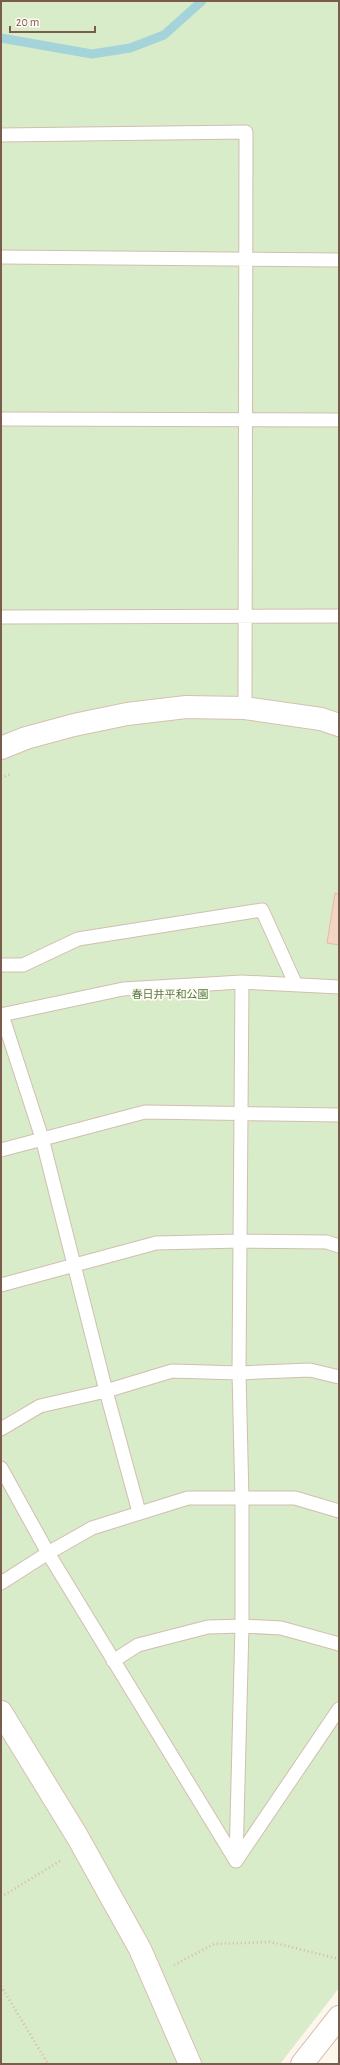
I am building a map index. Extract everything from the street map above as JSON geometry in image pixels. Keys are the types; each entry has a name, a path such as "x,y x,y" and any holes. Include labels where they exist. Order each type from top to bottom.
{"street":[{"path":"1,748 26,738 74,725 127,714 186,707 245,708 321,719 339,725"},
{"path":"1,1712 77,1836 140,1950 190,2064"},
{"path":"302,2064 339,2016"}],"lane":[{"path":"1,135 246,132 245,708"},
{"path":"1,257 339,260"},
{"path":"1,418 339,420"},
{"path":"1,617 339,616"},
{"path":"1,965 23,965 78,939 262,910 296,985"},
{"path":"236,1861 242,1626 242,1500 239,1373 242,982"},
{"path":"139,1512 106,1391 42,1138 2,1015 123,988 242,982 339,987"},
{"path":"1,1150 145,1112 339,1115"},
{"path":"1,1285 156,1243 240,1241 327,1242 339,1246"},
{"path":"1,1429 40,1406 106,1391 172,1371 239,1373 310,1370 339,1378"},
{"path":"1,1468 48,1553 236,1861"},
{"path":"1,1583 48,1553 92,1528 139,1512 188,1498 242,1500 295,1498 339,1511"},
{"path":"113,1661 138,1645 208,1627 242,1626 281,1628 339,1644"},
{"path":"236,1861 339,1709"}],"path":[{"path":"1,778 14,772"},
{"path":"1,1897 64,1858"},
{"path":"170,1966 214,1944 271,1942 339,1959"},
{"path":"1,1986 48,2064"}],"green space":[{"name":"春日井平和公園","path":"1,1 339,1 339,1988 280,2064 1,2064"}],"building":[{"path":"335,893 339,894 339,945 327,943"}],"waterway":[{"path":"1,38 92,54 130,48 164,35 202,1"}]}
